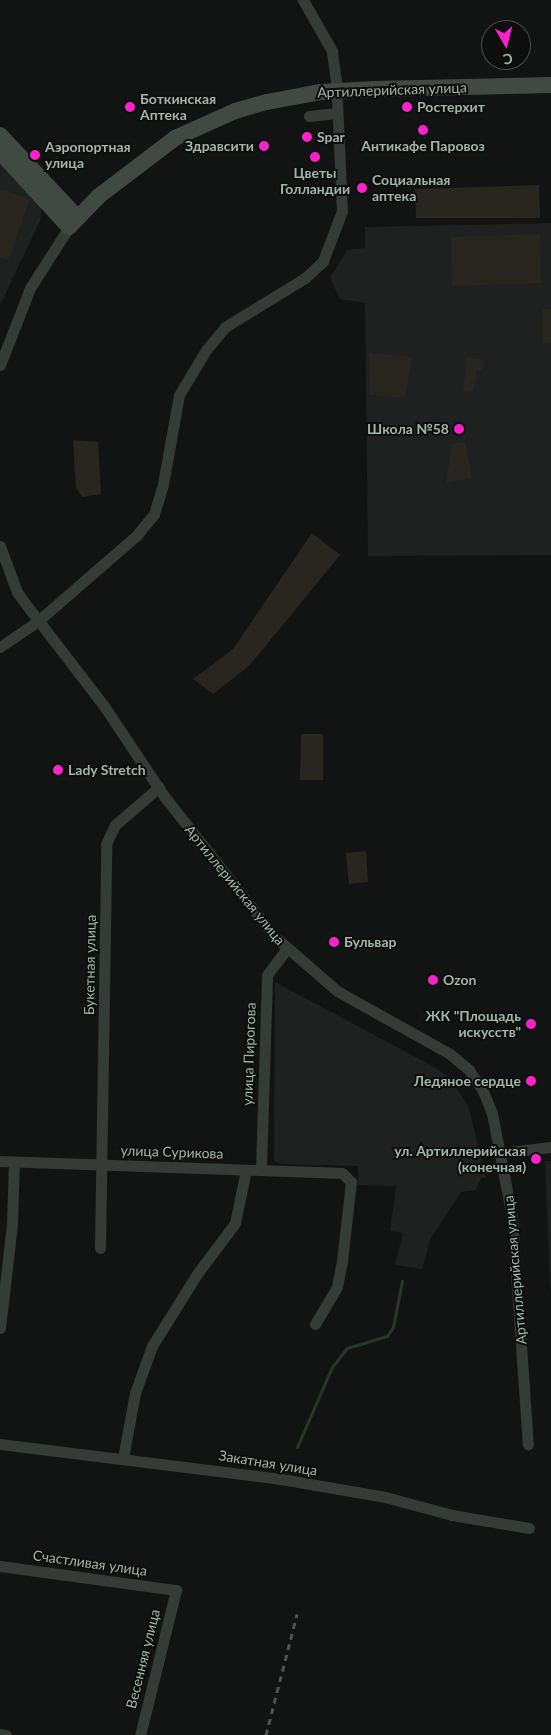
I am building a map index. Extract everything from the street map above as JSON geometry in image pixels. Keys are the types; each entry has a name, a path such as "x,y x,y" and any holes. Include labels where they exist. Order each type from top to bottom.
{"main road":[{"name":"Артиллерийская улица","path":"73,222 147,158 202,125 268,102 337,91 551,85"},
{"path":"0,135 73,222"},
{"path":"0,152 73,222"}],"street":[{"path":"0,647 38,620 137,535 154,514 163,484 179,395 206,350 225,327 305,278 322,261 342,211 337,91 332,50 303,0"},
{"path":"309,116 337,113"},
{"name":"Артиллерийская улица","path":"0,364 30,288 73,222"},
{"name":"Артиллерийская улица","path":"0,546 17,592 104,706 159,787 248,905 287,948 337,991 450,1054 469,1070 483,1091 492,1113 514,1232 528,1444"},
{"name":"Букетная улица","path":"100,1248 106,844 115,825 159,787"},
{"name":"улица Пирогова","path":"261,1168 267,975 287,948"},
{"path":"500,1153 551,1147"},
{"name":"улица Сурикова","path":"0,1162 246,1170 261,1168 342,1173 351,1182 342,1261 337,1287 315,1324"},
{"path":"0,1328 12,1224 14,1162"},
{"path":"123,1458 135,1393 152,1346 197,1274 235,1223 246,1170"},
{"name":"Закатная улица","path":"0,1444 123,1458 385,1497 452,1515 529,1528"},
{"name":"Счастливая улица","path":"0,1566 176,1590"},
{"name":"Весенняя улица","path":"140,1735 176,1590"},
{"path":"0,1734 6,1735"}],"shaded area":[{"path":"0,161 42,207 40,221 0,305"},
{"path":"539,185 540,218 416,218 415,189"},
{"path":"0,189 30,199 8,260 0,257"},
{"name":"Школа №58","path":"551,223 551,555 368,556 365,303 340,299 330,278 347,250 365,248 365,227"},
{"path":"540,234 541,283 452,286 451,237"},
{"path":"542,309 551,309 551,343 542,343"},
{"path":"369,353 412,357 405,398 370,395"},
{"path":"467,357 483,360 482,371 477,370 473,392 463,391"},
{"path":"73,440 98,442 101,494 82,497 76,488"},
{"path":"465,442 472,478 446,483 452,444"},
{"path":"312,533 340,555 249,666 213,694 193,679 233,649"},
{"path":"301,734 323,734 323,780 300,780"},
{"path":"366,851 368,882 349,884 346,853"},
{"path":"275,982 436,1068 449,1078 468,1105 486,1178 481,1178 476,1190 461,1192 431,1238 422,1269 395,1265 403,1233 390,1231 396,1186 358,1185 358,1166 282,1164 274,1161"},
{"path":"545,1161 551,1161 551,1292 550,1286"}],"waterway":[{"path":"297,1447 332,1367 347,1348 387,1336 393,1327 402,1281"}],"railway":[{"path":"266,1735 297,1614"}],"place":[{"name":"Боткинская Аптека","path":"130,107"},
{"name":"Ростерхит","path":"407,107"},
{"name":"Антикафе Паровоз","path":"423,130"},
{"name":"Spar","path":"307,137"},
{"name":"Здравсити","path":"264,146"},
{"name":"Аэропортная улица","path":"35,155"},
{"name":"Цветы Голландии","path":"315,157"},
{"name":"Социальная аптека","path":"362,188"},
{"name":"Школа №58","path":"459,429"},
{"name":"Lady Stretch","path":"58,770"},
{"name":"Бульвар","path":"334,942"},
{"name":"Ozon","path":"433,980"},
{"name":"ЖК \"Площадь искусств\"","path":"531,1024"},
{"name":"Ледяное сердце","path":"531,1081"},
{"name":"ул. Артиллерийская (конечная)","path":"536,1159"}]}
